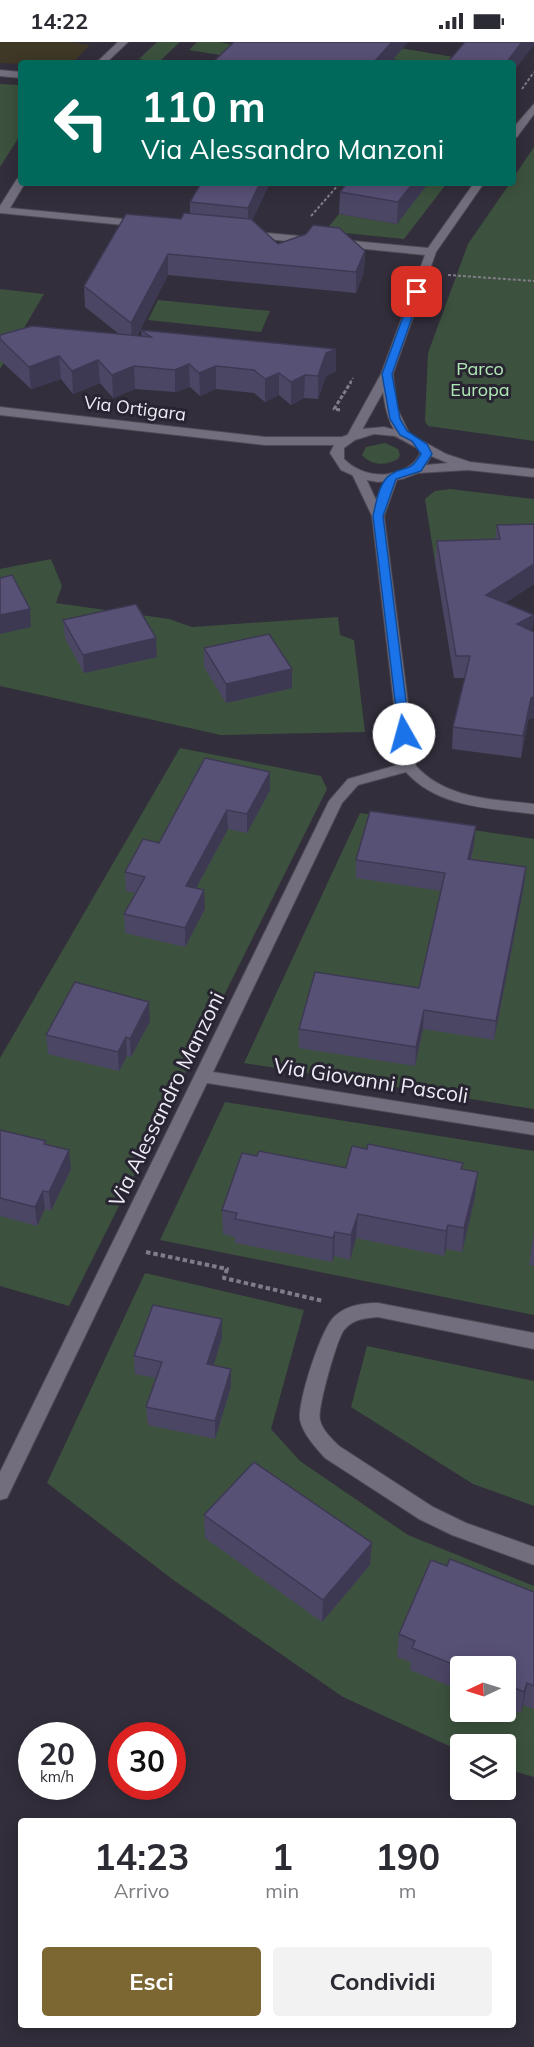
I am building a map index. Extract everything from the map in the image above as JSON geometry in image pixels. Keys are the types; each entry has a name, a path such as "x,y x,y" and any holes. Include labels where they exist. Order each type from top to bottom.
{"street":[{"path":"104,60 123,42"},
{"path":"0,73 18,75"},
{"path":"516,131 534,107"},
{"path":"18,186 2,210 153,225"},
{"path":"468,465 417,469 392,477 358,474 345,467 338,459 337,449 348,438 387,374 431,252 477,186"},
{"path":"234,232 431,252"},
{"path":"387,374 391,408 403,433"},
{"name":"Via Ortigara","path":"0,411 265,441 338,459"},
{"path":"348,438 369,430 403,433 446,459 468,465 534,473"},
{"name":"Via Ortigara","path":"265,441 348,438"},
{"path":"417,469 426,454 424,446"},
{"path":"358,474 378,516 412,771 443,793 534,809"},
{"path":"378,516 387,485 392,477"},
{"name":"Via Alessandro Manzoni","path":"0,1492 342,792 363,778 412,771"},
{"name":"Via Giovanni Pascoli","path":"202,1077 534,1129"},
{"path":"534,1341 378,1310 362,1310 341,1319 334,1329 310,1406 310,1420 315,1431 332,1452 426,1513 459,1529 534,1556"}],"path":[{"path":"292,238 337,186"},
{"path":"447,275 534,281"},
{"path":"119,1247 227,1269 224,1278 362,1310"}],"shaded area":[{"path":"0,42 69,42 90,45 75,60 18,60 18,64 0,63"}],"green space":[{"path":"157,42 180,42 161,60 139,59"},
{"path":"197,42 218,42 326,60 251,60 189,50"},
{"path":"288,42 363,42 454,57 452,60 398,60"},
{"path":"0,84 18,85 18,139 0,167"},
{"name":"Parco Europa","path":"534,147 534,441 428,426 425,421 428,353 468,244 508,186 516,186 516,174"},
{"path":"426,186 445,186 404,239 325,231 339,214 397,224"},
{"path":"0,289 44,294 0,369"},
{"path":"158,300 270,311 261,332 148,320"},
{"path":"385,443 398,449 400,455 398,459 379,464 362,455 366,447"},
{"path":"450,489 534,499 534,545 435,562 425,499 435,491"},
{"path":"51,559 62,586 56,603 169,619 192,627 338,617 340,635 354,640 365,732 221,735 0,686 0,569"},
{"path":"180,748 321,776 327,789 69,1306 0,1286 0,1058"},
{"path":"360,813 534,839 534,1109 244,1063"},
{"path":"225,1102 534,1151 534,1315 160,1240"},
{"path":"145,1273 304,1310 271,1429 300,1461 408,1535 534,1586 534,1777 516,1772 516,1734 450,1734 450,1746 343,1697 172,1579 47,1483"},
{"path":"367,1346 534,1381 534,1506 473,1484 351,1407"}],"building":[{"path":"234,42 392,42 376,60 215,60"},
{"path":"465,42 522,42 508,60 450,60"},
{"path":"199,186 259,186 248,208 190,202"},
{"path":"345,186 411,186 398,202 340,192"},
{"path":"184,213 251,219 278,244 306,234 313,225 339,228 365,251 356,272 168,254 131,323 84,286 126,214 181,219"},
{"path":"32,326 151,337 141,330 336,349 326,353 318,376 305,375 291,382 279,373 265,379 254,370 216,366 199,373 189,364 175,370 134,366 112,375 98,360 72,371 59,356 29,367 0,339 0,335"},
{"path":"534,524 534,564 486,595 534,615 517,624 534,632 534,697 531,698 523,736 453,727 470,656 456,656 437,541 500,539 497,525"},
{"path":"12,575 30,609 0,615 0,578"},
{"path":"136,604 156,638 83,655 63,620"},
{"path":"269,634 292,669 226,684 204,648"},
{"path":"205,758 270,772 247,814 227,810 186,886 204,890 185,928 124,914 145,877 125,872 143,839 159,843"},
{"path":"370,811 476,826 468,859 526,867 496,1021 424,1010 416,1047 299,1029 315,972 419,988 445,873 356,860"},
{"path":"75,982 149,1002 130,1039 126,1037 118,1052 46,1035"},
{"path":"0,1130 46,1141 44,1144 69,1150 49,1192 43,1191 35,1207 0,1198"},
{"path":"368,1144 463,1163 461,1169 478,1172 464,1228 448,1225 446,1231 358,1214 351,1235 335,1232 333,1238 235,1219 237,1213 222,1210 242,1153 257,1156 259,1151 346,1168 352,1146 367,1149"},
{"path":"153,1305 222,1319 207,1364 231,1369 215,1421 146,1407 162,1362 134,1356"},
{"path":"254,1462 372,1543 323,1600 204,1515"},
{"path":"450,1559 534,1592 534,1686 527,1683 524,1692 516,1688 516,1656 450,1656 450,1663 412,1648 415,1641 399,1634 431,1560 447,1566"}],"route":[{"path":"404,734 378,516 387,485 392,477 417,469 424,462 426,454 424,446 403,433 395,419 391,408 387,374 417,292"}]}
